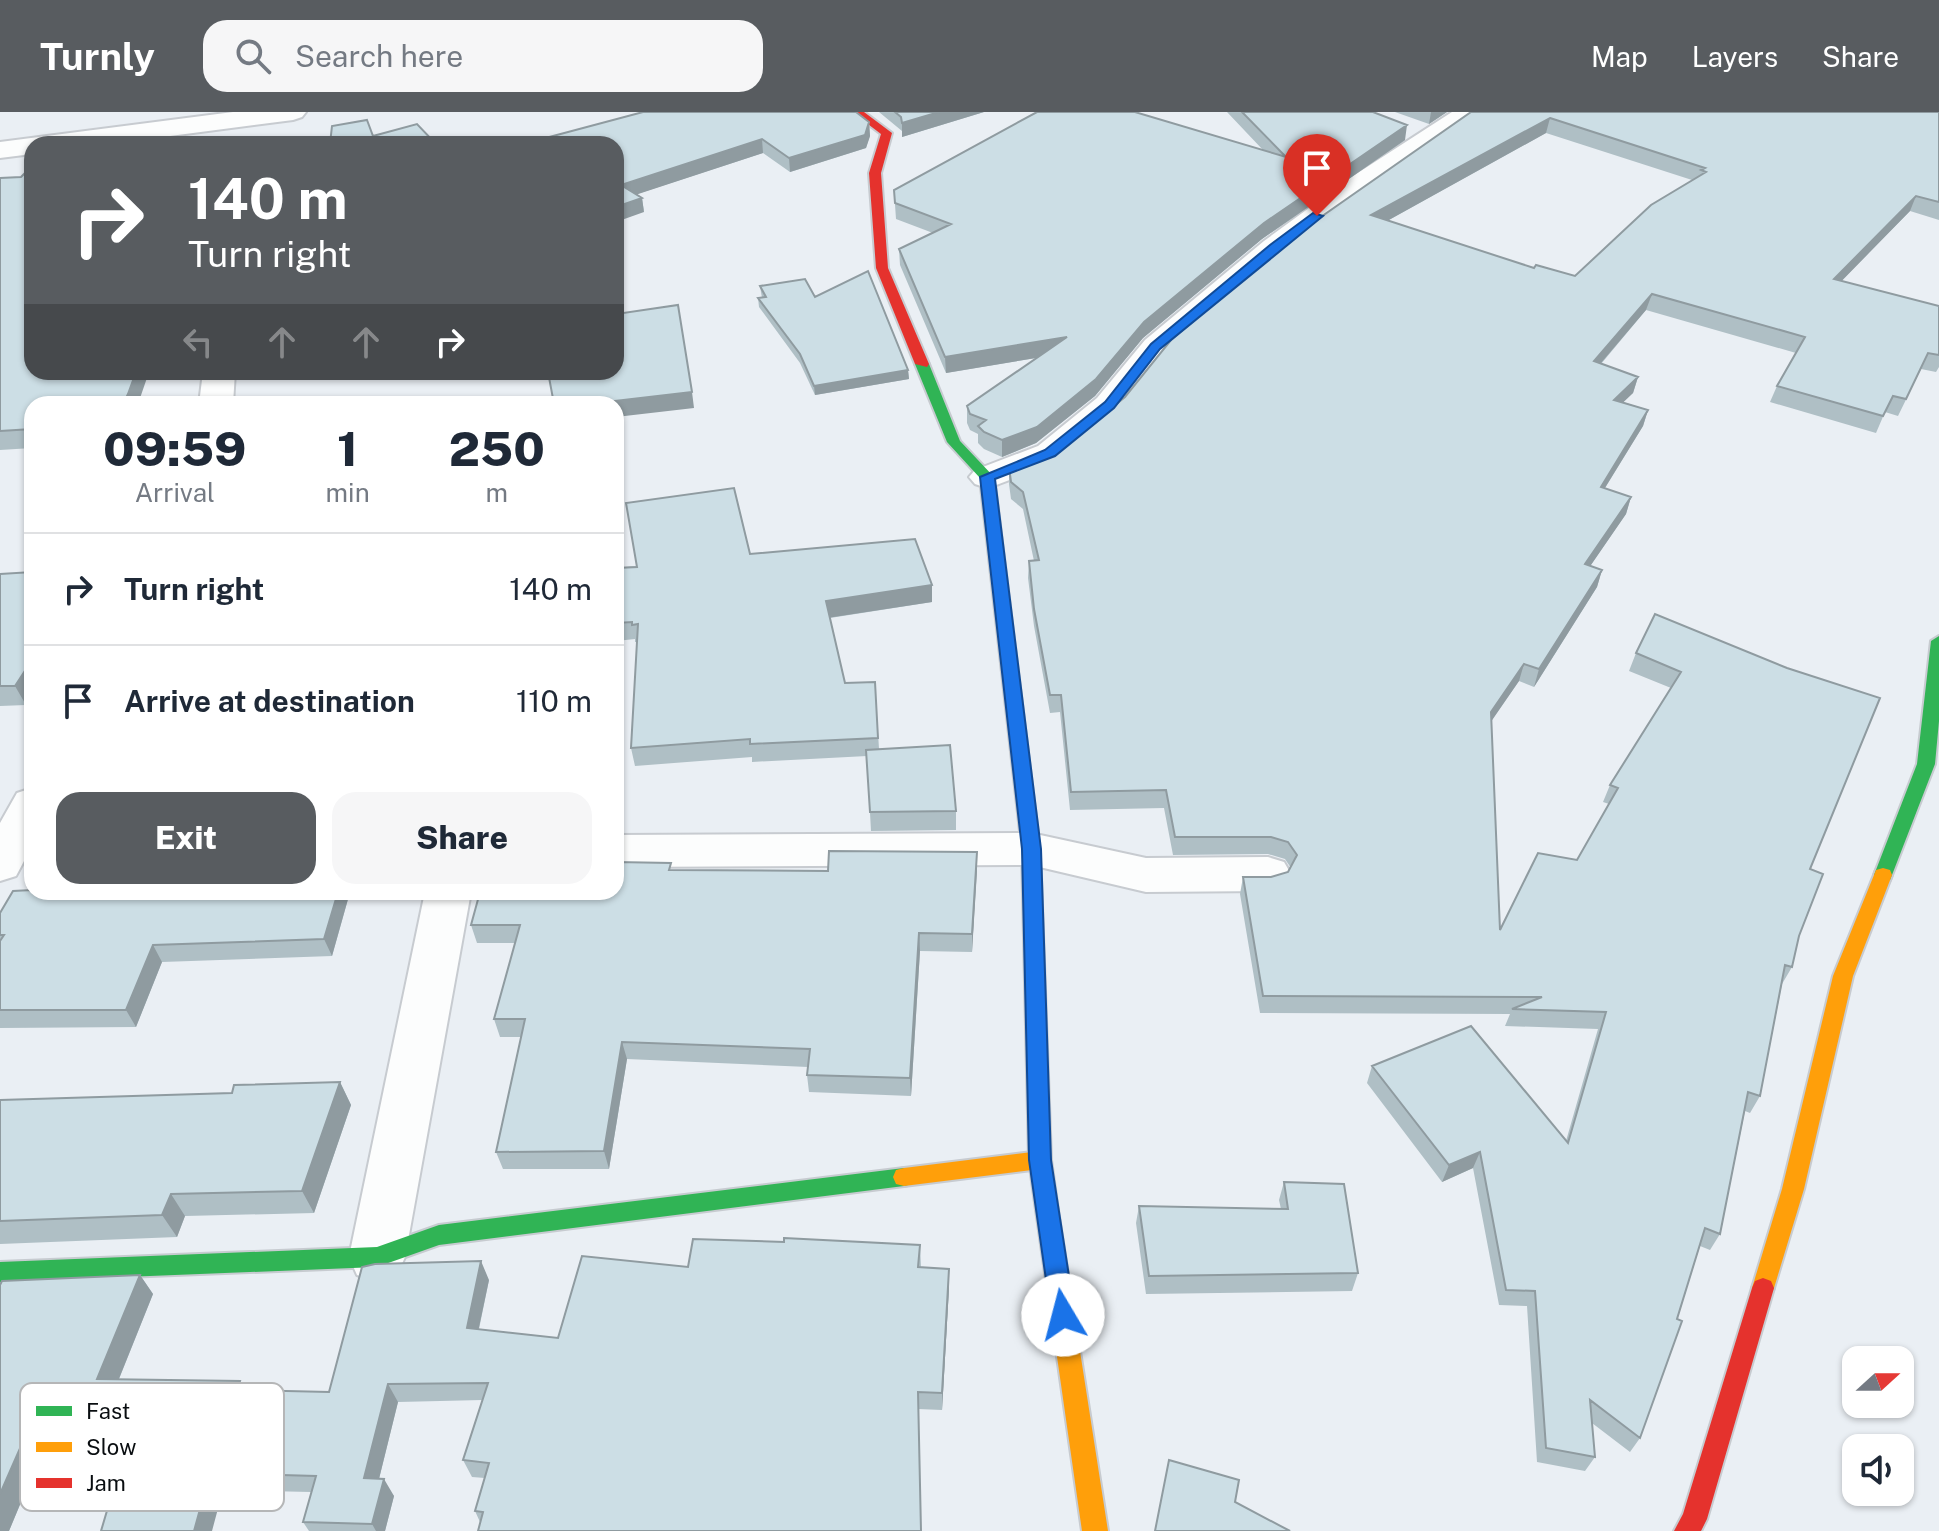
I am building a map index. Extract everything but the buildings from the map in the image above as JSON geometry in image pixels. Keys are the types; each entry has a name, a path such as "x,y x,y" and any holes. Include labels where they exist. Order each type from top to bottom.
{"street":[{"path":"185,136 236,133 293,112"},
{"path":"857,112 887,133 875,173 882,268 954,442 987,477 1031,849 1040,1160 1095,1531"},
{"path":"987,477 1050,453 1109,405 1156,347 1274,247 1417,132 1470,112"},
{"path":"0,150 24,147"},
{"path":"1687,1531 1694,1519 1793,1189 1843,976 1926,764 1939,641"},
{"path":"15,851 24,826"},
{"path":"624,851 1031,849 1146,875 1268,874"},
{"path":"377,1257 446,900"},
{"path":"0,1272 377,1257 439,1235 1040,1160"}],"traffic: fast":[{"path":"922,364 954,442 987,477 1031,849 1040,1160 1047,1210"},
{"path":"1883,875 1926,764 1939,641"},
{"path":"0,1272 377,1257 439,1235 904,1177"}],"traffic: slow":[{"path":"1763,1288 1793,1189 1843,976 1883,875"},
{"path":"904,1177 1040,1160"},
{"path":"1047,1210 1095,1531"}],"traffic: jam":[{"path":"857,112 887,133 875,173 882,268 922,364"},
{"path":"1687,1531 1694,1519 1763,1288"}],"route":[{"path":"1063,1315 1040,1160 1031,849 987,477 1050,453 1109,405 1156,347 1274,247 1317,216"}]}
